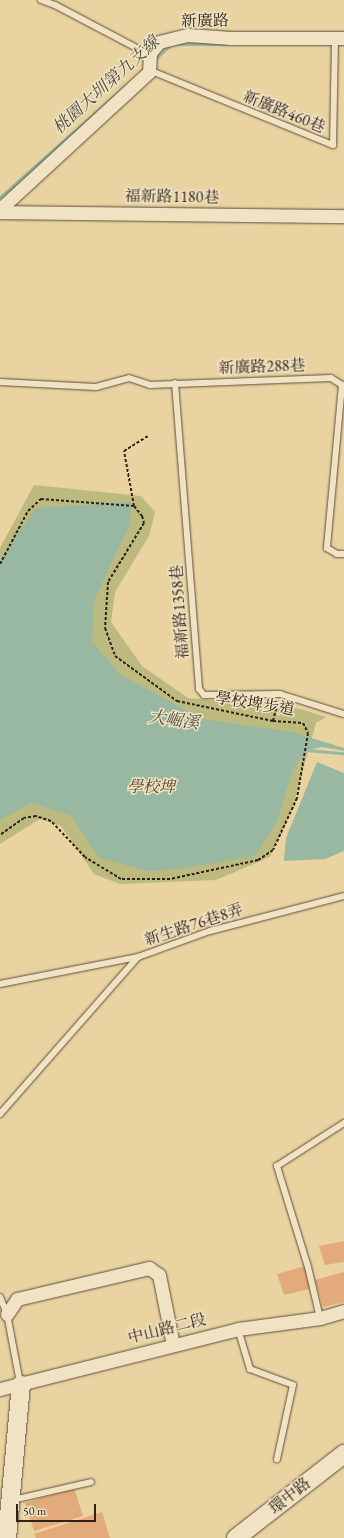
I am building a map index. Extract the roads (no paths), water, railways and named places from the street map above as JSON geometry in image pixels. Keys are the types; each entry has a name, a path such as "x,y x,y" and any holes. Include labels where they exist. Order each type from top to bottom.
{"street":[{"name":"新廣路","path":"149,72 150,53 159,42 188,35 339,38"},
{"path":"0,211 149,72"},
{"name":"福新路1180巷","path":"0,211 344,216"},
{"path":"3,1315 17,1299 149,1268 159,1275 173,1345"},
{"name":"中山路二段","path":"0,1388 21,1385 238,1329 320,1318 344,1311"},
{"path":"5,1531 21,1385"},
{"name":"環中路","path":"236,1538 344,1454"}],"lane":[{"path":"41,0 55,5 144,52 149,72"},
{"name":"新廣路460巷","path":"149,72 332,145 339,38"},
{"name":"新廣路288巷","path":"0,382 96,387 129,378 150,385 331,378 342,385 326,548 336,554 344,554"},
{"name":"福新路1358巷","path":"175,383 199,689 204,695 280,694 344,714"},
{"name":"新生路76巷8弄","path":"0,1114 138,958 210,931 344,896"},
{"path":"0,984 138,958"},
{"path":"320,1318 308,1267 276,1166 344,1123"},
{"path":"0,1297 3,1315 21,1385"},
{"path":"238,1329 250,1369 293,1385 277,1459"},
{"path":"9,1501 90,1482"}],"water":[{"name":"學校埤","path":"131,502 130,524 94,601 92,642 121,675 202,719 292,732 344,748 344,751 322,747 306,751 293,769 277,822 255,856 180,869 146,871 98,857 72,816 31,803 0,820 0,559 36,508"},
{"path":"317,762 344,773 344,851 325,859 284,861 286,838"}],"waterway":[{"name":"桃園大圳第九支線","path":"176,44 226,44"},
{"name":"桃園大圳第九支線","path":"154,60 170,45"},
{"name":"桃園大圳第九支線","path":"0,197 126,85"},
{"name":"大崛溪","path":"306,750 344,753"}]}
